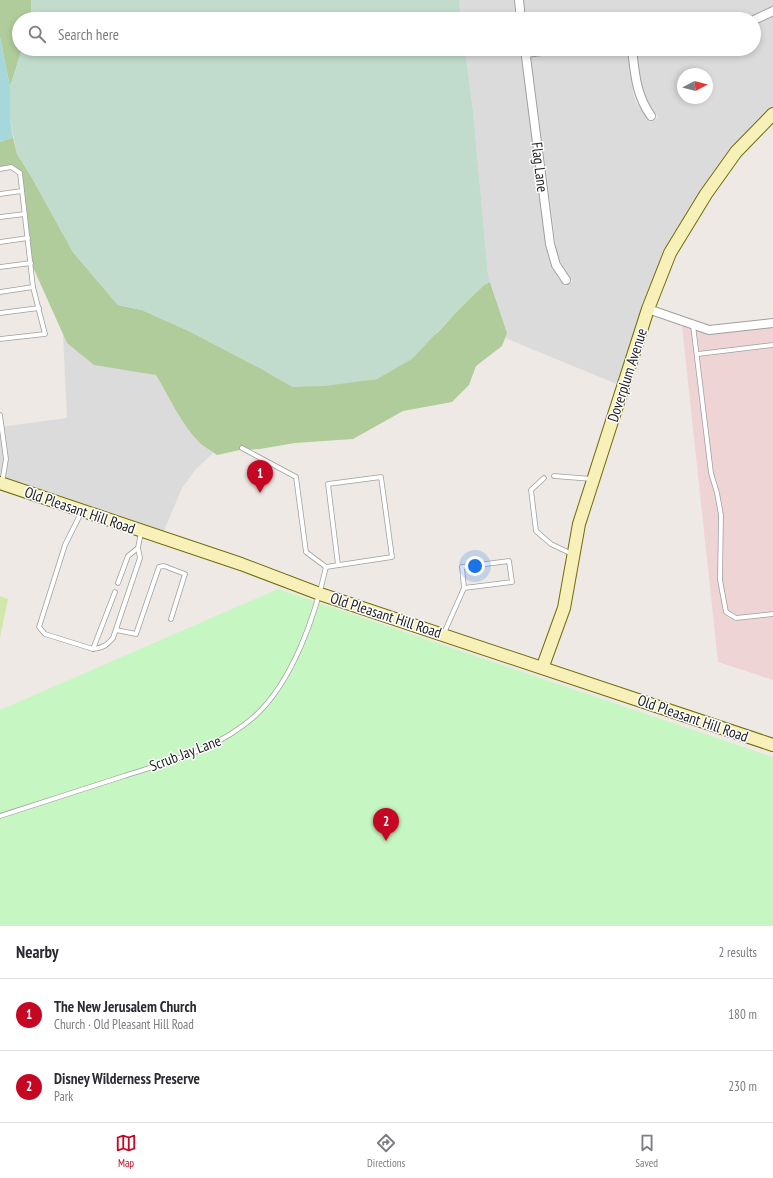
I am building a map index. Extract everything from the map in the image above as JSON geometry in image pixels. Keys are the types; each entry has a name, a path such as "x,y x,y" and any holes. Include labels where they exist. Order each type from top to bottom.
{"street":[{"path":"519,0 520,12"},
{"path":"761,17 773,11"},
{"name":"Flag Lane","path":"526,56 550,244 556,265 566,280"},
{"path":"633,56 637,90 641,100 651,116"},
{"name":"Doverplum Avenue","path":"543,666 564,608 579,524 648,309 670,254 706,194 736,152 773,114"},
{"path":"648,309 709,330 773,323"},
{"name":"Old Pleasant Hill Road","path":"1,483 320,594 543,666 773,745"}],"lane":[{"path":"0,168 11,167 20,173 34,287 45,334 0,339"},
{"path":"0,194 22,191"},
{"path":"0,217 25,214"},
{"path":"0,242 28,238"},
{"path":"0,266 31,263"},
{"path":"0,292 34,287"},
{"path":"0,313 39,308"},
{"path":"693,324 698,354 711,473 722,515 720,580 726,612 736,618 773,614"},
{"path":"698,354 773,345"},
{"path":"0,415 6,459 1,483"},
{"path":"242,448 296,477 306,552 326,567 392,557 381,476 328,484 338,565"},
{"path":"554,476 593,479"},
{"path":"544,478 531,490 536,531 551,544 574,554"},
{"path":"82,511 65,545 39,627 45,634 93,649 101,648 107,645 113,638 140,558 138,548 142,531"},
{"path":"118,582 128,556 138,548"},
{"path":"444,634 464,588 462,567 509,561 512,582 464,588"},
{"path":"116,630 136,634 159,567 164,566 185,574 171,619"},
{"name":"Scrub Jay Lane","path":"0,816 191,754 222,740 256,715 278,689 293,665 320,594 326,567"},
{"path":"93,649 115,592"}],"shaded area":[{"path":"459,0 514,0 515,12 460,12"},
{"path":"524,0 773,0 773,6 761,12 525,12"},
{"path":"773,16 773,107 701,192 619,385 505,338 507,333 488,275 473,110 466,56 521,56 548,257 557,276 565,286 573,281 565,271 557,254 531,57 628,56 636,102 650,122 658,117 645,98 642,89 638,56 761,56 761,22"},
{"path":"682,326 709,334 773,327 773,680 718,662"},
{"path":"63,334 67,343 130,370 156,375 171,398 182,420 202,444 214,452 196,469 182,488 163,533 0,478 0,427 67,418"}],"green space":[{"path":"0,0 31,0 31,12 12,12 12,56 20,56 10,87 0,37"},
{"path":"31,0 459,0 460,12 31,12"},
{"path":"20,56 466,56 473,110 488,275 490,282 484,285 461,307 412,359 377,379 325,386 293,387 189,331 142,310 118,305 73,252 31,176 17,154 10,119 10,87"},
{"path":"13,137 17,154 31,176 73,252 118,305 142,310 189,331 293,387 377,379 438,332 461,307 484,285 490,282 507,333 502,346 476,366 469,385 452,402 403,411 353,439 295,443 260,449 240,450 217,455 194,437 156,375 94,365 67,343 32,265 20,175 9,168 0,167 0,142"},
{"path":"278,589 773,757 773,926 0,926 0,710"},
{"path":"0,596 8,599 0,637"}],"water":[{"path":"0,37 10,87 10,119 13,137 0,142"}],"place":[{"name":"The New Jerusalem Church","path":"260,493"},
{"name":"Disney Wilderness Preserve","path":"386,841"}]}
